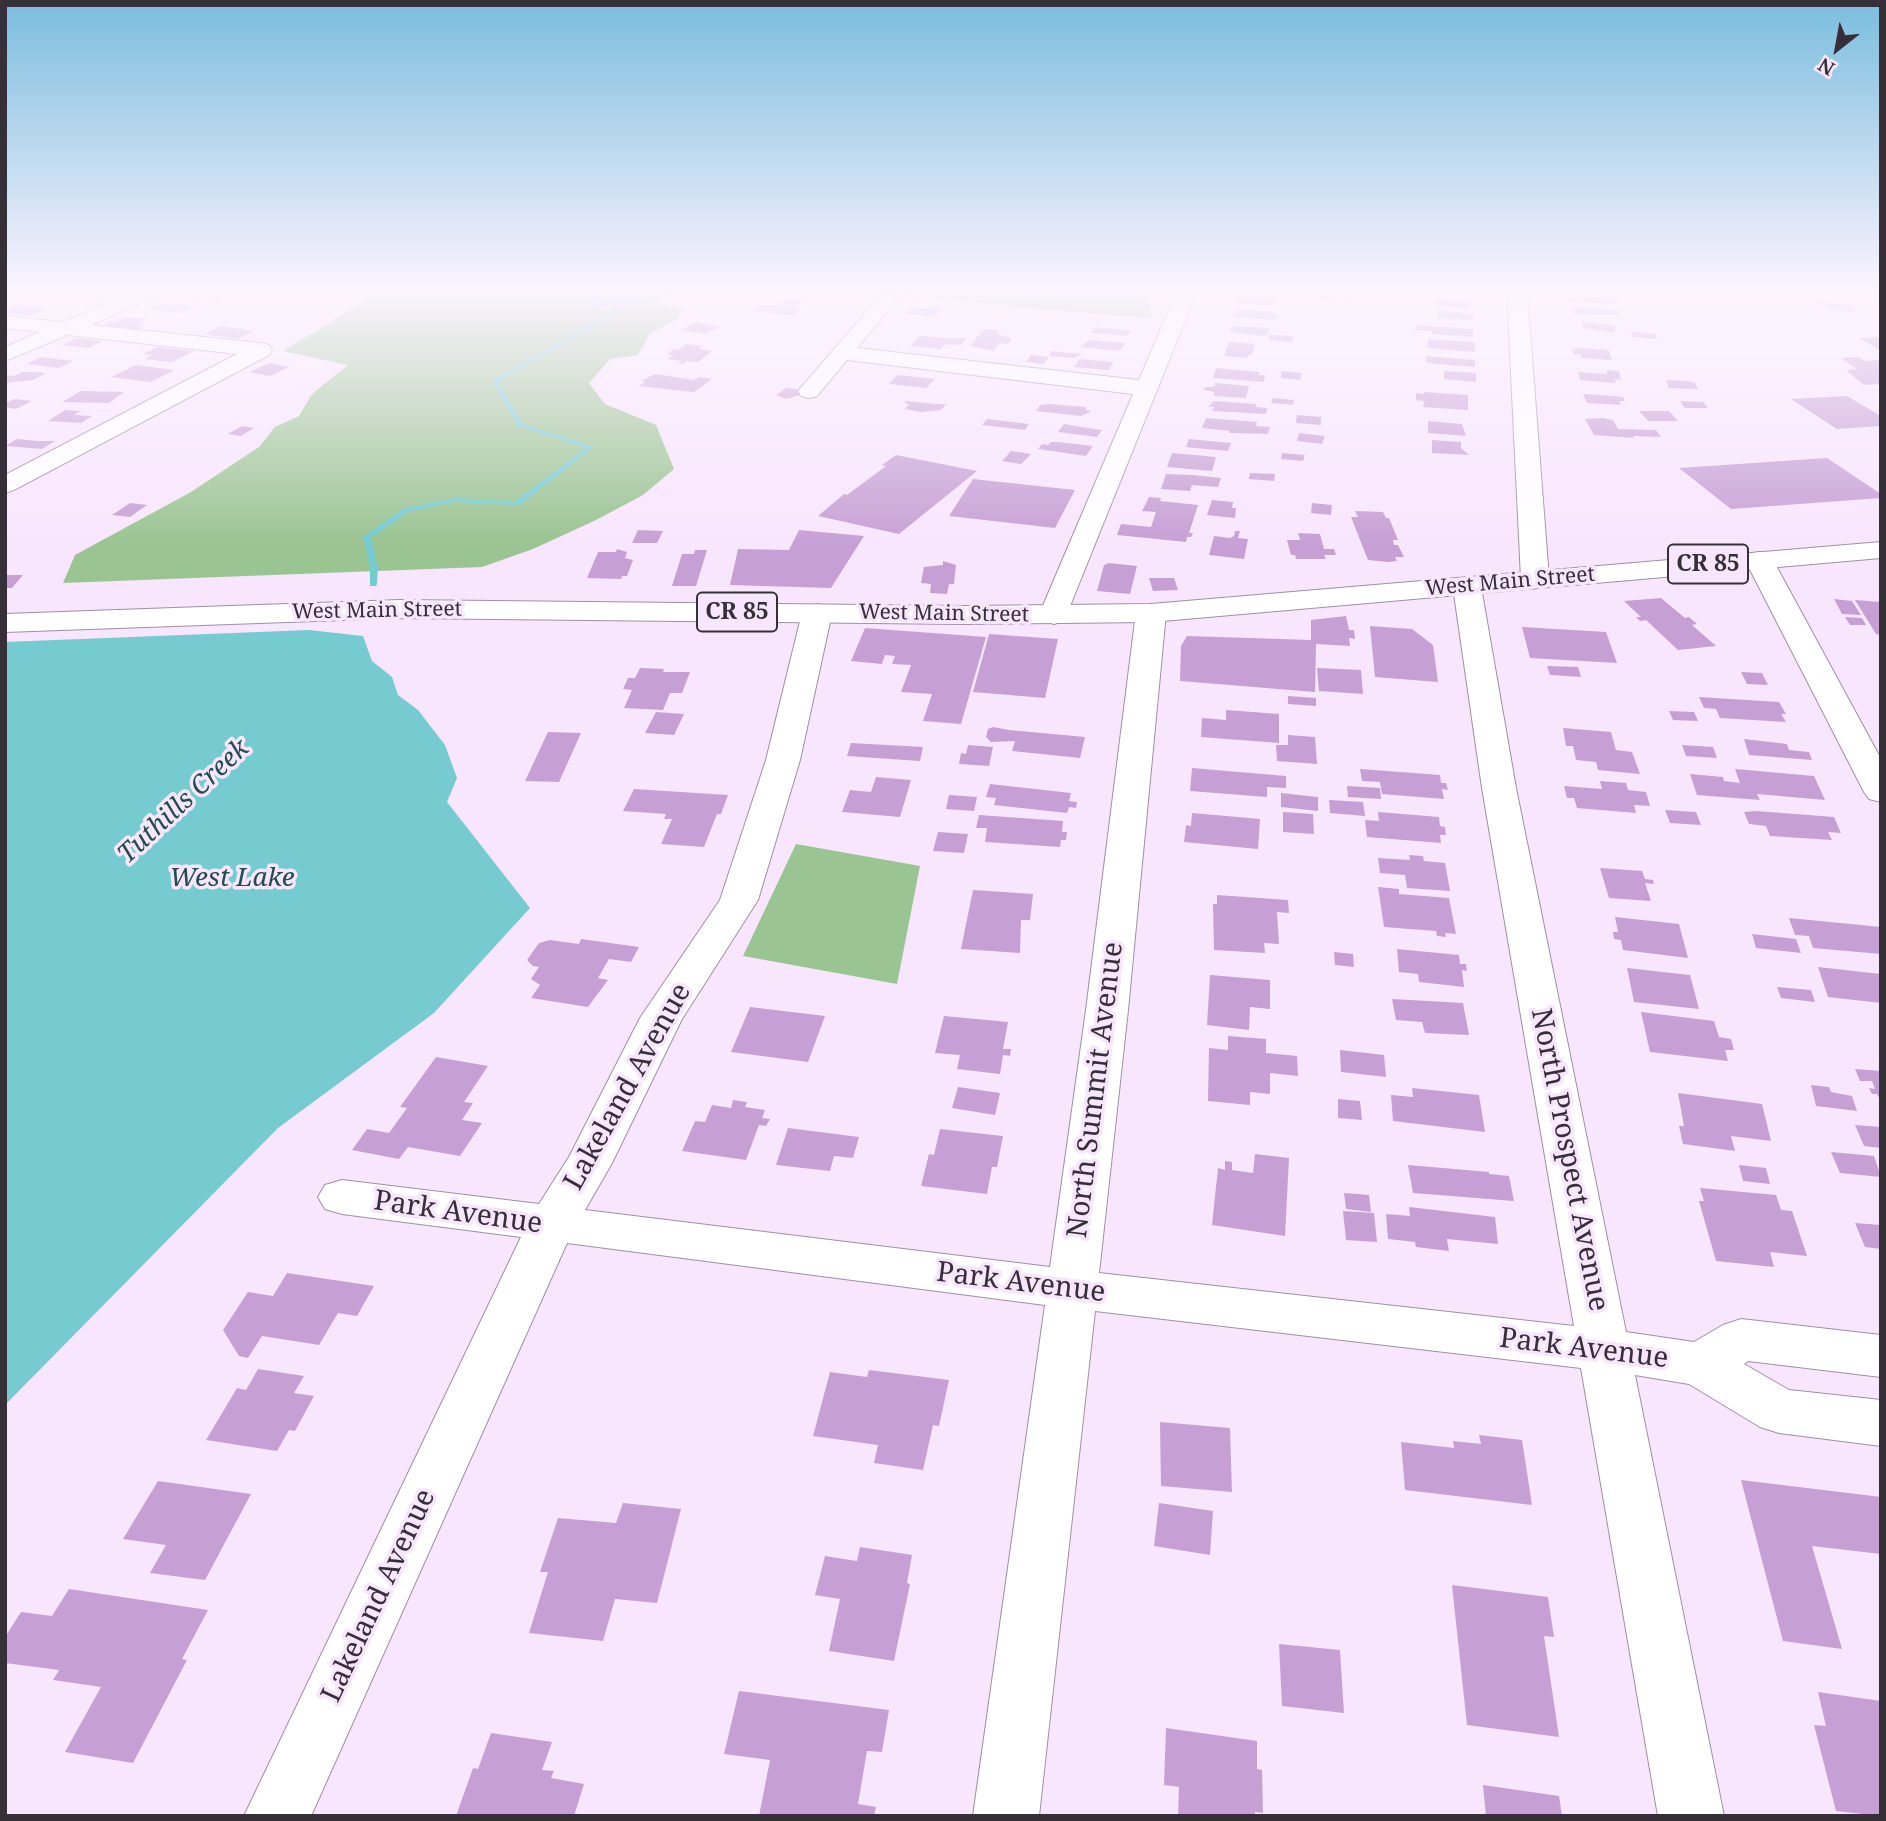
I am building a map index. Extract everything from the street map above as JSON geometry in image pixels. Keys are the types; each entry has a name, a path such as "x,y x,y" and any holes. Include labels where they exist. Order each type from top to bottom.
{"street":[{"path":"5,485 212,376"},
{"path":"809,391 822,376"},
{"path":"1046,376 1145,387"},
{"path":"1054,615 1150,376"},
{"path":"1522,376 1535,579"},
{"name":"West Main Street","path":"5,623 400,609 1151,614 1881,550"},
{"path":"1759,560 1881,792"},
{"name":"North Prospect Avenue","path":"1467,587 1499,788 1690,1816"},
{"name":"Lakeland Avenue","path":"277,1816 551,1225 589,1163 662,1018 739,900 783,760 817,613"},
{"name":"North Summit Avenue","path":"1006,1816 1107,1010 1151,614"},
{"name":"Park Avenue","path":"342,1198 1070,1289 1605,1350 1700,1364 1779,1411 1881,1423"},
{"name":"Park Avenue","path":"1700,1364 1741,1340 1881,1356"}],"shaded area":[{"path":"334,376 595,376 589,383 605,404 656,425 674,469 643,495 596,520 533,549 482,567 63,583 75,555 191,492 259,447 275,427 299,416 312,394"},
{"path":"796,844 920,866 897,984 743,956"}],"water":[{"name":"West Lake","path":"309,630 363,636 372,661 392,677 398,695 418,710 445,745 457,778 447,802 530,908 434,1013 278,1128 5,1405 5,642"}],"building":[{"path":"5,376 40,376 33,380 5,383"},
{"path":"113,376 163,376 151,382 111,377"},
{"path":"651,376 712,379 694,392 639,386 645,382 641,381"},
{"path":"896,376 935,379 926,388 889,384"},
{"path":"1214,376 1265,376 1264,382 1213,378"},
{"path":"1281,376 1301,376 1300,380"},
{"path":"1444,376 1476,376 1476,382 1444,379"},
{"path":"1579,376 1620,376 1621,380 1615,379 1616,383 1580,380"},
{"path":"1853,376 1881,376 1881,384 1864,385"},
{"path":"1666,380 1695,383 1698,389 1669,388"},
{"path":"1215,383 1249,386 1246,398 1214,396 1214,392 1204,390 1205,387 1214,387"},
{"path":"786,388 802,390 803,394 786,399 776,395"},
{"path":"81,391 124,392 109,403 62,402"},
{"path":"1416,393 1468,395 1468,410 1423,407 1424,401 1416,400"},
{"path":"1583,394 1623,397 1625,401 1619,401 1621,405 1587,403"},
{"path":"1847,396 1881,416 1881,426 1837,429 1791,399"},
{"path":"1273,398 1294,400 1293,405 1271,403"},
{"path":"15,399 32,401 16,409 5,407 5,403"},
{"path":"1214,401 1256,404 1256,407 1267,408 1266,414 1212,411 1214,407 1208,407"},
{"path":"1680,401 1703,402 1708,408 1685,408"},
{"path":"904,403 946,404 941,410 921,412 905,409 909,404"},
{"path":"1040,405 1086,407 1086,410 1092,411 1081,416 1036,411"},
{"path":"65,410 80,411 74,415 92,416 81,423 48,421"},
{"path":"1639,411 1669,411 1678,421 1648,421"},
{"path":"1297,415 1321,417 1321,425 1296,423"},
{"path":"1206,418 1257,422 1256,426 1270,427 1268,434 1229,433 1230,431 1202,428"},
{"path":"987,419 1029,424 1025,430 982,425"},
{"path":"1585,419 1613,420 1618,429 1656,430 1661,437 1594,435"},
{"path":"1428,421 1462,424 1466,436 1428,433"},
{"path":"1064,424 1102,430 1097,437 1058,432"},
{"path":"242,426 254,428 241,436 228,434"},
{"path":"1299,433 1325,436 1322,444 1297,441"},
{"path":"17,439 55,441 42,449 5,446"},
{"path":"1189,439 1231,443 1228,451 1186,447"},
{"path":"1432,440 1461,442 1461,448 1469,455 1432,453"},
{"path":"1051,442 1093,446 1086,456 1038,449 1042,444 1048,445"},
{"path":"1011,451 1031,454 1021,464 1002,461"},
{"path":"1172,453 1216,457 1212,471 1167,467"},
{"path":"1282,453 1305,455 1303,461 1281,459"},
{"path":"896,455 977,471 899,534 818,516 844,494 847,495 886,466 882,465"},
{"path":"1827,458 1881,494 1881,498 1731,509 1679,468"},
{"path":"1250,473 1275,474 1274,481 1249,479"},
{"path":"1166,474 1221,478 1218,487 1192,485 1190,491 1161,489"},
{"path":"973,479 1075,490 1055,528 949,516"},
{"path":"1149,497 1161,498 1160,501 1198,505 1189,533 1193,533 1191,537 1187,537 1186,542 1117,535 1121,524 1151,527 1156,512 1142,511"},
{"path":"1212,500 1233,502 1232,508 1236,508 1235,518 1207,515"},
{"path":"130,503 147,505 130,517 112,515"},
{"path":"1312,503 1332,505 1331,515 1311,513"},
{"path":"1355,511 1383,512 1386,518 1389,518 1398,540 1393,540 1394,545 1398,545 1404,557 1395,557 1397,561 1388,562 1368,560 1351,517 1358,517"},
{"path":"638,530 663,531 657,543 632,543"},
{"path":"799,530 864,536 831,588 730,585 738,549 789,550"},
{"path":"1235,531 1240,531 1238,538 1248,539 1244,559 1209,555 1214,536 1230,538"},
{"path":"1298,533 1320,534 1324,549 1334,549 1336,555 1324,555 1326,559 1296,559 1295,555 1291,555 1287,540 1300,540"},
{"path":"617,549 627,552 625,558 633,560 627,576 622,576 621,579 587,578 598,552 616,552"},
{"path":"695,550 707,550 696,586 672,586 682,554 694,554"},
{"path":"943,561 956,565 954,584 949,584 947,594 930,593 931,584 921,583 924,567 943,565"},
{"path":"1109,563 1137,566 1130,594 1097,591 1104,565"},
{"path":"5,575 23,575 12,588 5,588"},
{"path":"1149,578 1174,578 1178,590 1153,591"},
{"path":"1661,598 1685,618 1689,617 1697,624 1692,625 1716,646 1678,650 1646,620 1640,621 1636,617 1641,617 1624,601"},
{"path":"1834,599 1852,601 1861,615 1842,614"},
{"path":"1855,600 1881,602 1881,635 1876,634"},
{"path":"1346,616 1349,630 1354,630 1355,639 1349,638 1350,646 1316,644 1315,692 1180,681 1181,646 1187,636 1311,640 1311,620"},
{"path":"1845,617 1862,618 1866,625 1850,625"},
{"path":"1370,626 1412,629 1433,645 1438,682 1375,677"},
{"path":"1522,627 1606,632 1617,663 1530,658"},
{"path":"865,628 986,637 961,724 923,721 932,694 901,692 911,665 892,664 895,656 885,655 882,664 851,661"},
{"path":"989,634 1058,639 1045,698 973,692"},
{"path":"1547,666 1578,667 1581,677 1550,675"},
{"path":"640,668 664,669 663,672 690,672 682,693 670,693 663,710 624,708 632,690 623,689 628,678 635,678"},
{"path":"1317,668 1361,670 1363,694 1319,691"},
{"path":"1741,672 1762,673 1768,685 1747,684"},
{"path":"1288,696 1316,698 1316,706 1288,704"},
{"path":"1699,697 1779,702 1786,714 1781,714 1786,722 1720,718 1716,709 1704,708"},
{"path":"1226,710 1279,714 1279,743 1201,737 1202,718 1226,720"},
{"path":"1669,711 1694,712 1698,721 1673,720"},
{"path":"656,712 684,714 674,735 645,733"},
{"path":"993,727 1085,737 1080,758 1012,751 1015,741 991,742 986,737 988,729"},
{"path":"1563,728 1611,732 1616,750 1632,752 1640,774 1598,770 1596,762 1576,760 1573,746 1566,746"},
{"path":"548,732 581,733 559,782 525,781"},
{"path":"1288,735 1315,737 1317,764 1277,761 1276,745 1288,745"},
{"path":"1744,739 1787,744 1789,750 1809,752 1812,760 1749,755"},
{"path":"851,743 923,747 920,761 847,756"},
{"path":"968,745 993,747 989,766 959,764 961,753 966,754"},
{"path":"1682,745 1713,747 1717,758 1686,756"},
{"path":"1192,768 1286,776 1286,788 1267,787 1267,797 1190,791"},
{"path":"1360,769 1440,775 1441,783 1446,783 1448,790 1442,789 1444,799 1382,794 1380,782 1362,781"},
{"path":"1735,769 1814,776 1825,800 1757,794 1760,800 1697,795 1690,774 1723,777 1724,781 1740,783"},
{"path":"876,777 911,780 900,817 842,812 850,790 871,792"},
{"path":"1600,781 1626,783 1628,790 1646,792 1650,806 1634,805 1636,813 1577,808 1574,798 1567,798 1564,786 1602,789"},
{"path":"990,784 1071,793 1069,801 1077,802 1076,808 1069,807 1067,813 994,805 996,798 986,797"},
{"path":"1347,786 1380,788 1381,799 1348,797"},
{"path":"634,789 728,795 704,847 661,844 672,819 664,819 666,814 623,811"},
{"path":"1281,793 1318,797 1318,811 1281,807"},
{"path":"949,795 977,797 974,811 946,809"},
{"path":"1329,800 1363,802 1365,816 1330,813"},
{"path":"1665,810 1696,812 1701,825 1670,823"},
{"path":"1283,812 1313,814 1314,834 1283,832"},
{"path":"1378,812 1439,817 1440,826 1445,827 1446,835 1440,835 1441,843 1367,837 1365,820 1379,821"},
{"path":"1744,812 1834,817 1841,833 1828,832 1832,840 1770,836 1766,826 1749,824"},
{"path":"1192,813 1260,819 1258,849 1184,842 1186,825 1191,826"},
{"path":"979,815 1063,821 1062,832 1067,832 1066,840 1061,840 1060,847 985,842 987,828 976,828"},
{"path":"938,832 968,834 964,853 933,851"},
{"path":"1409,855 1423,856 1424,861 1445,863 1450,891 1407,888 1405,875 1380,873 1378,858 1410,860"},
{"path":"1600,868 1642,871 1645,879 1653,880 1654,884 1645,883 1651,901 1609,898"},
{"path":"1378,887 1399,889 1399,894 1449,898 1456,934 1445,933 1446,937 1437,936 1436,931 1384,927"},
{"path":"973,890 1033,894 1030,920 1021,920 1020,953 961,949"},
{"path":"1217,895 1288,900 1289,913 1277,912 1279,944 1264,943 1265,953 1214,950 1213,904 1217,904"},
{"path":"1615,917 1679,924 1688,958 1623,950 1621,940 1614,939 1613,932 1618,932"},
{"path":"1789,918 1881,927 1881,954 1813,948 1809,936 1795,935"},
{"path":"1752,934 1796,939 1801,953 1756,948"},
{"path":"581,939 639,947 631,962 609,959 598,978 608,980 588,1007 531,998 540,985 531,979 539,967 533,966 527,960 539,943 550,940 579,944"},
{"path":"1397,949 1459,955 1460,964 1466,964 1467,971 1462,970 1464,987 1419,982 1418,974 1399,972"},
{"path":"1334,952 1353,954 1354,967 1335,965"},
{"path":"1818,967 1881,974 1881,1003 1828,997"},
{"path":"1627,968 1690,975 1699,1009 1634,1002"},
{"path":"1210,975 1270,980 1270,1009 1250,1007 1249,1030 1207,1025"},
{"path":"1777,987 1811,990 1815,1002 1781,998"},
{"path":"1392,999 1463,1003 1469,1035 1425,1033 1422,1022 1396,1020"},
{"path":"750,1007 825,1016 808,1062 731,1052"},
{"path":"1641,1012 1714,1021 1719,1037 1731,1039 1734,1050 1725,1050 1728,1061 1650,1052"},
{"path":"944,1016 1008,1022 1003,1049 1011,1049 1010,1056 1003,1055 1000,1074 957,1069 960,1055 935,1053"},
{"path":"1228,1036 1266,1039 1266,1053 1297,1056 1298,1076 1270,1073 1270,1094 1250,1092 1250,1105 1208,1101 1209,1048 1228,1050"},
{"path":"1340,1050 1384,1055 1386,1077 1341,1072"},
{"path":"436,1057 488,1066 464,1102 473,1103 462,1120 482,1123 460,1156 408,1147 399,1159 352,1150 367,1129 389,1133 407,1108 400,1107"},
{"path":"1855,1069 1881,1071 1881,1102 1877,1094 1872,1094 1869,1088 1875,1089 1872,1081 1860,1081"},
{"path":"1811,1085 1829,1087 1831,1092 1852,1096 1857,1111 1816,1106"},
{"path":"958,1087 1000,1093 995,1115 952,1108"},
{"path":"1412,1088 1479,1095 1485,1132 1393,1121 1391,1095 1413,1097"},
{"path":"1678,1093 1762,1104 1771,1141 1731,1136 1735,1151 1683,1144 1679,1126 1684,1126"},
{"path":"1338,1099 1360,1101 1362,1120 1338,1118"},
{"path":"733,1100 747,1102 745,1107 765,1110 762,1118 770,1119 766,1126 759,1125 746,1160 682,1151 695,1121 705,1122 712,1105 731,1108"},
{"path":"1855,1125 1881,1127 1881,1148 1864,1146"},
{"path":"788,1128 859,1137 853,1158 834,1156 830,1171 776,1165"},
{"path":"940,1129 1003,1136 997,1167 992,1167 987,1194 921,1186 929,1154 934,1155"},
{"path":"1831,1152 1874,1156 1881,1177 1840,1173"},
{"path":"1255,1154 1289,1158 1285,1236 1212,1225 1218,1168 1225,1170 1225,1161 1232,1162 1232,1170 1253,1173"},
{"path":"1408,1165 1509,1176 1514,1201 1413,1193"},
{"path":"1739,1165 1766,1168 1770,1184 1743,1181"},
{"path":"1700,1188 1776,1195 1781,1210 1792,1211 1807,1256 1770,1252 1774,1267 1716,1261 1699,1201 1704,1201"},
{"path":"1344,1193 1369,1195 1371,1212 1346,1209"},
{"path":"1409,1207 1495,1217 1498,1244 1447,1239 1449,1251 1416,1247 1415,1242 1388,1239 1386,1214 1410,1216"},
{"path":"1343,1211 1374,1213 1377,1242 1346,1240"},
{"path":"1855,1223 1881,1225 1881,1249 1865,1247"},
{"path":"287,1273 374,1286 357,1316 338,1313 319,1345 262,1336 248,1358 239,1356 223,1330 248,1292 273,1296"},
{"path":"258,1369 304,1376 294,1393 314,1396 295,1431 289,1430 277,1451 206,1440 237,1388 246,1390"},
{"path":"869,1370 949,1380 939,1426 933,1425 923,1470 874,1463 878,1445 813,1436 830,1372 867,1377"},
{"path":"1160,1422 1230,1428 1232,1492 1161,1486"},
{"path":"1479,1435 1522,1440 1532,1505 1405,1490 1401,1442 1454,1448 1453,1441 1481,1444"},
{"path":"1741,1480 1881,1497 1881,1554 1812,1546 1842,1649 1783,1641"},
{"path":"158,1481 251,1494 205,1580 150,1573 166,1545 123,1539"},
{"path":"623,1503 681,1509 657,1603 615,1599 603,1641 529,1633 548,1572 540,1572 558,1518 616,1523"},
{"path":"1159,1503 1213,1511 1210,1555 1154,1546"},
{"path":"860,1547 912,1555 907,1583 910,1584 894,1661 829,1651 840,1599 815,1595 825,1556 857,1561"},
{"path":"1452,1585 1548,1597 1554,1637 1544,1636 1559,1737 1467,1725"},
{"path":"69,1589 208,1610 182,1659 187,1660 133,1763 65,1752 101,1687 53,1680 59,1670 5,1663 5,1637 21,1612 52,1616"},
{"path":"1279,1644 1340,1650 1344,1713 1282,1706"},
{"path":"739,1691 889,1710 882,1752 867,1751 858,1804 876,1807 874,1816 759,1816 770,1760 724,1754"},
{"path":"1818,1692 1881,1701 1881,1816 1836,1811 1814,1725 1826,1726"},
{"path":"1166,1728 1257,1741 1257,1769 1262,1770 1263,1813 1255,1812 1255,1816 1178,1816 1179,1787 1164,1785"},
{"path":"491,1733 552,1742 542,1770 554,1771 551,1778 584,1784 574,1816 456,1816 473,1768 478,1769"},
{"path":"1483,1785 1559,1796 1562,1816 1486,1816"}],"waterway":[{"name":"Tuthills Creek","path":"373,584 374,567 367,537 407,510 455,500 517,503 591,447 520,425 495,381 504,376"}]}
